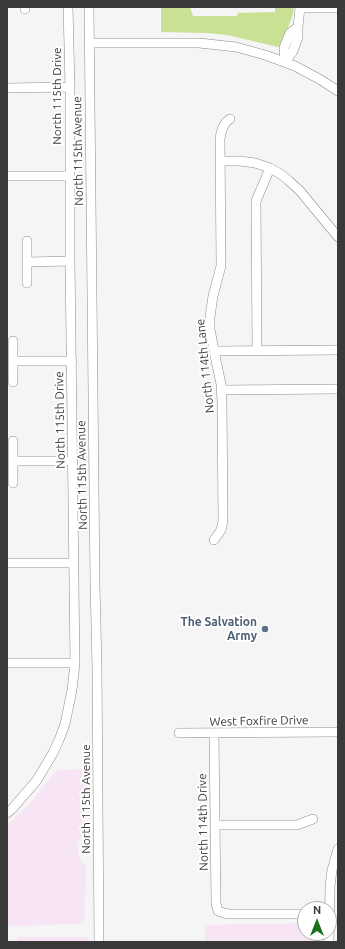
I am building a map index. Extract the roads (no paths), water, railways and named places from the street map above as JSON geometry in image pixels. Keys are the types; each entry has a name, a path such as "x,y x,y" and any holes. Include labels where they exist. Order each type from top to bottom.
{"street":[{"name":"North 115th Drive","path":"7,813 37,780 59,740 65,724 72,690 75,663 68,7"},
{"name":"North 115th Avenue","path":"89,7 99,942"},
{"path":"284,62 293,51 298,36 300,8 338,8"},
{"path":"89,43 194,43 227,46 255,52 284,62 312,74 338,91"},
{"path":"7,88 70,87"},
{"name":"North 114th Lane","path":"214,540 219,534 223,521 222,390 210,329 210,317 213,296 221,266 221,133 226,122 230,119"},
{"path":"220,161 248,162 258,164 270,168 282,175 294,185 338,237"},
{"path":"257,350 256,201 270,168"},
{"path":"7,176 69,176"},
{"path":"27,241 28,283"},
{"path":"27,262 70,261"},
{"path":"13,341 13,382"},
{"path":"214,351 338,350"},
{"path":"13,361 72,361"},
{"path":"222,390 338,389"},
{"path":"13,441 13,483"},
{"path":"13,461 73,461"},
{"path":"7,563 74,563"},
{"path":"7,663 75,663"},
{"name":"West Foxfire Drive","path":"179,733 338,732"},
{"name":"North 114th Drive","path":"214,733 216,903 218,911 228,914 297,914"},
{"path":"215,825 297,825 313,818"},
{"path":"330,901 332,870 338,849"}],"place":[{"name":"The Salvation Army","path":"265,629"}]}
